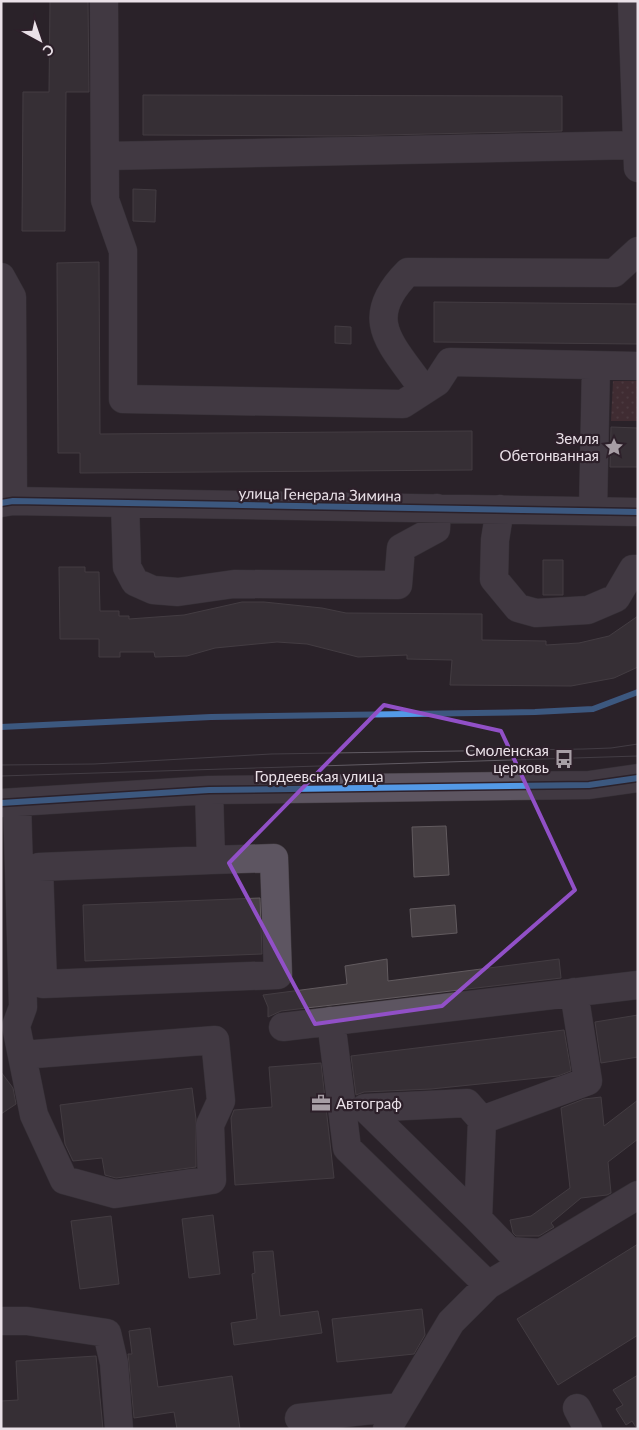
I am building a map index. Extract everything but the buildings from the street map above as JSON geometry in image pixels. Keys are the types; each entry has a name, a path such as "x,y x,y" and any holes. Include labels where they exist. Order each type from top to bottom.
{"street":[{"path":"104,1 105,200 124,250 123,399 403,404 423,389 437,382 450,362 638,366"},
{"path":"632,1 638,168"},
{"path":"106,156 638,145"},
{"path":"423,389 384,332 384,305 392,288 408,272 614,273 638,251"},
{"path":"1,277 12,297 7,502"},
{"path":"593,511 596,366"},
{"name":"улица Генерала Зимина","path":"7,502 638,512"},
{"path":"126,503 128,567 135,582 153,590 178,592 234,584 398,585 401,548 436,529 437,508"},
{"path":"500,509 495,540 494,579 518,608 536,613 588,610 616,598 633,569 638,569"},
{"name":"Гордеевская улица","path":"9,802 209,790 589,785 638,778"},
{"path":"209,790 211,860"},
{"path":"9,802 23,1007 16,1026 34,1115 64,1180 115,1194 212,1180 210,1125 221,1101 214,1040 22,1055"},
{"path":"274,858 278,975 43,984 39,867 211,860 274,858"},
{"path":"283,1027 638,985"},
{"path":"482,1120 588,1081 574,992"},
{"path":"331,1021 347,1148 488,1285"},
{"path":"478,1219 482,1120 467,1103 365,1108 509,1251 541,1253"},
{"path":"299,1418 393,1418 452,1322 488,1285 638,1195"},
{"path":"1,1321 27,1321 107,1334 114,1363 119,1429"}],"highlighted area":[{"path":"384,705 501,731 575,890 442,1006 315,1024 229,863"}],"shaded area":[{"path":"613,381 638,381 638,421 611,421"}],"tram line":[{"path":"1,765 94,764 271,754 584,749 638,744"},
{"path":"1,776 638,756"}],"cycle path":[{"path":"1,503 13,501 638,512"},
{"path":"1,727 211,717 535,712 593,709 638,692"},
{"path":"1,803 209,790 589,785 638,778"}],"place":[{"name":"Земля Обетонванная","path":"614,447"},
{"name":"Смоленская церковь","path":"564,759"},
{"name":"Автограф","path":"321,1103"}]}
